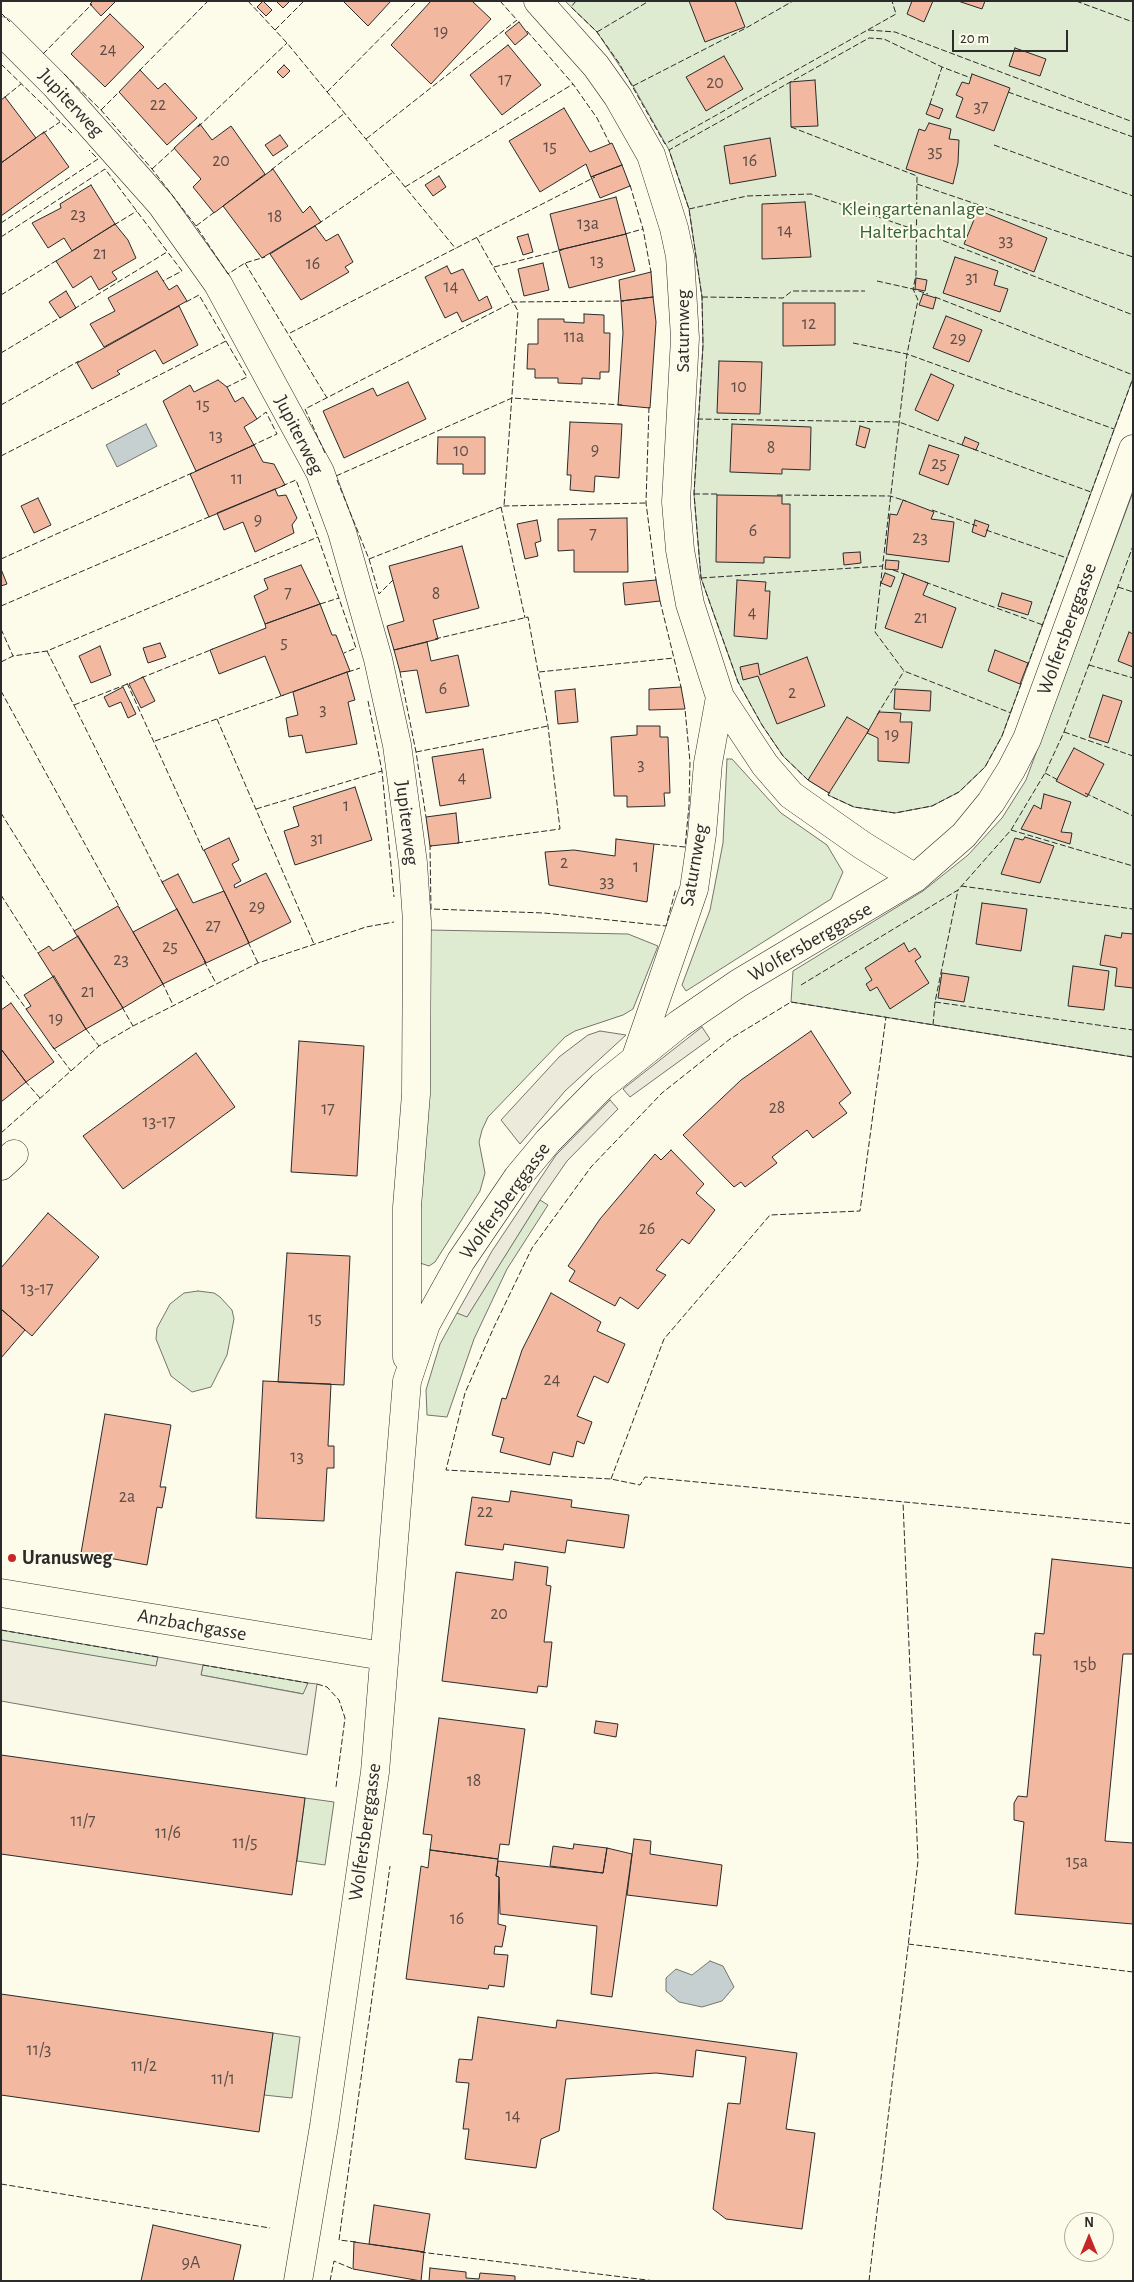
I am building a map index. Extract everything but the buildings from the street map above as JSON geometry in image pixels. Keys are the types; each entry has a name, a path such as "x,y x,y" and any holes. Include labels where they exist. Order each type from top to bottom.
{"street":[{"name":"Saturnweg","path":"538,1 596,66 618,96 651,155 674,228 680,256 685,338 676,502 680,550 690,604 720,697 764,765 791,794 862,845 915,878"},
{"name":"Jupiterweg","path":"1,31 55,85 161,204 218,284 320,472 342,532 378,659 396,745 412,854 417,922"},
{"name":"Wolfersberggasse","path":"407,1381 419,1342 434,1306 499,1203 548,1141 596,1092 636,1057 679,1024 739,984 915,878 964,835 991,802 1012,770 1030,730 1133,449"},
{"name":"Saturnweg","path":"636,1057 694,889 702,834 708,763 720,697"},
{"name":"Wolfersberggasse","path":"298,2281 324,2126 375,1772 407,1381 406,1258 416,1094 417,922"},
{"name":"Anzbachgasse","path":"1,1593 384,1656"}],"green space":[{"name":"Kleingartenanlage Halterbachtal","path":"565,1 1133,1 1133,378 1002,736 985,767 959,792 932,806 895,813 854,807 828,795 829,793 808,780 783,756 762,725 738,682 701,578 694,494 703,345 702,297 689,209 669,150 633,86 597,32"},
{"path":"1133,492 1133,1057 791,1002 793,971 923,891 968,855 1002,818 1026,780"},
{"path":"727,759 732,759 781,813 827,845 843,872 831,899 686,991 682,985 710,910 723,843"},
{"path":"429,930 628,934 658,946 633,1009 623,1015 575,1031 565,1037 488,1117 479,1142 485,1173 480,1191 435,1262 429,1266 420,1263 416,1201"},
{"path":"540,1200 548,1205 507,1269 474,1339 447,1417 427,1415 426,1390 440,1344 457,1313 467,1316"},
{"path":"198,1291 214,1293 220,1297 232,1310 234,1319 227,1355 211,1387 192,1392 171,1376 156,1339 157,1328 170,1304 184,1293"},
{"path":"1,1630 158,1657 156,1667 1,1640"},
{"path":"203,1665 308,1683 304,1694 201,1675"},
{"path":"305,1798 334,1802 325,1865 297,1861"},
{"path":"273,2033 300,2037 292,2098 264,2095"}],"shaded area":[{"path":"146,424 157,446 117,467 106,445"},
{"path":"702,1027 710,1039 630,1097 623,1089"},
{"path":"600,1031 626,1035 565,1091 520,1144 501,1120 559,1057 588,1035"},
{"path":"610,1100 618,1109 567,1161 540,1200 467,1317 457,1313 492,1251 556,1155"},
{"path":"1,1640 156,1666 158,1657 203,1665 201,1675 303,1694 308,1683 317,1684 307,1755 1,1701"},
{"path":"710,1961 723,1966 734,1987 722,2001 702,2007 679,2002 666,1991 666,1978 676,1969 692,1975"}],"fence":[{"path":"139,71 208,1"},
{"path":"248,1 287,43 456,249"},
{"path":"275,30 304,1"},
{"path":"327,92 417,1"},
{"path":"500,1 517,20"},
{"path":"576,1 571,7 597,32 619,63 665,144 896,14 892,1"},
{"path":"597,32 649,1"},
{"path":"633,86 746,28 793,1"},
{"path":"1076,1 1133,22"},
{"path":"43,54 92,4"},
{"path":"1,13 10,22"},
{"path":"366,139 517,20"},
{"path":"868,30 895,32 1133,122"},
{"path":"527,31 573,84 597,118 610,144"},
{"path":"808,780 783,756 762,725 738,682 701,578 694,494 703,345 702,297 689,209 669,150 869,38 884,39 942,67 971,78"},
{"path":"198,127 287,43"},
{"path":"1,64 72,133"},
{"path":"930,104 942,67"},
{"path":"64,74 101,110 152,169 196,226 228,274 245,263 265,257"},
{"path":"5,97 21,84"},
{"path":"405,187 573,84"},
{"path":"101,110 120,91"},
{"path":"1008,92 1133,137"},
{"path":"271,170 345,113"},
{"path":"42,134 60,122"},
{"path":"791,127 917,176 916,275 913,289 918,300 907,354 875,632 904,671 1011,713"},
{"path":"994,145 1133,196"},
{"path":"152,169 176,147"},
{"path":"1,223 98,159 89,150"},
{"path":"1,237 105,169 182,271 163,281"},
{"path":"318,224 392,173"},
{"path":"290,333 595,177"},
{"path":"917,184 1133,257"},
{"path":"630,185 643,229 651,272"},
{"path":"689,209 747,196 811,194 916,230 1133,315"},
{"path":"114,225 137,211"},
{"path":"196,226 216,211"},
{"path":"625,234 643,229"},
{"path":"477,238 518,311 504,506"},
{"path":"494,267 562,250"},
{"path":"74,309 167,252"},
{"path":"1,295 59,259"},
{"path":"245,263 327,398"},
{"path":"877,281 928,294"},
{"path":"702,297 783,298 792,291 865,291"},
{"path":"186,302 199,295 247,377 227,387"},
{"path":"935,297 1133,375"},
{"path":"325,453 305,409 513,302 624,301"},
{"path":"1,353 61,317"},
{"path":"1,456 226,341"},
{"path":"853,343 907,354 1114,429"},
{"path":"1,405 79,361"},
{"path":"1027,667 1133,378"},
{"path":"336,476 512,398 622,405"},
{"path":"649,407 646,503 656,580"},
{"path":"251,446 277,434 266,412 257,419"},
{"path":"697,419 899,422 965,446"},
{"path":"973,449 1091,492"},
{"path":"1,559 192,473"},
{"path":"282,486 296,480 318,537 356,648 344,653"},
{"path":"337,480 369,559 379,594 393,580"},
{"path":"694,494 719,494"},
{"path":"777,495 890,496 906,501"},
{"path":"369,559 504,506 646,503"},
{"path":"501,507 525,618"},
{"path":"932,510 977,526"},
{"path":"1,606 211,516"},
{"path":"986,530 1067,558"},
{"path":"1,662 13,656 47,651 318,537"},
{"path":"801,985 958,890 1011,830 1045,773 1064,732 1133,546"},
{"path":"701,578 883,566"},
{"path":"893,570 907,575"},
{"path":"925,582 1043,625"},
{"path":"1118,587 1133,592"},
{"path":"320,604 339,598"},
{"path":"660,601 681,687"},
{"path":"435,639 528,617 548,726 560,829 457,843"},
{"path":"1,629 13,656"},
{"path":"141,678 213,649"},
{"path":"47,651 163,884"},
{"path":"539,672 674,658"},
{"path":"1089,665 1133,678"},
{"path":"348,672 360,668"},
{"path":"877,715 904,671"},
{"path":"400,672 416,752 426,817"},
{"path":"830,792 828,795 854,807 895,813 932,806 959,792 985,767 1002,736 1022,681"},
{"path":"127,683 204,852"},
{"path":"74,705 130,683"},
{"path":"1,691 120,908"},
{"path":"155,741 284,695"},
{"path":"368,701 382,771 394,897"},
{"path":"654,844 685,847 689,806 690,762 685,709"},
{"path":"217,719 314,944"},
{"path":"416,752 548,726"},
{"path":"1064,732 1133,756"},
{"path":"256,809 382,771"},
{"path":"1045,773 1058,780"},
{"path":"1085,793 1133,816"},
{"path":"1,813 75,932"},
{"path":"1011,830 1133,866"},
{"path":"432,846 430,846 431,909 544,913 666,926 676,888"},
{"path":"961,886 1133,909"},
{"path":"933,1025 935,1002 958,890"},
{"path":"1,895 38,953"},
{"path":"1,1133 99,1046 133,1026 258,963 366,927 394,922"},
{"path":"248,942 258,963"},
{"path":"204,961 216,983"},
{"path":"1,974 27,1010"},
{"path":"162,982 173,1005"},
{"path":"1133,1057 791,1002 730,1039 662,1093 591,1167 532,1248 494,1327 465,1393 446,1470 611,1479 640,1485 645,1477 1133,1524"},
{"path":"935,1002 1133,1030"},
{"path":"122,1007 133,1026"},
{"path":"611,1479 664,1339 770,1215 860,1211 886,1017"},
{"path":"86,1029 99,1046"},
{"path":"53,1047 71,1071"},
{"path":"25,1081 40,1098"},
{"path":"869,2281 918,1861 903,1502"},
{"path":"1,1630 158,1657"},
{"path":"203,1665 308,1683"},
{"path":"317,1684 327,1687 339,1700 345,1718 336,1787"},
{"path":"356,2242 339,2240 390,1866"},
{"path":"908,1944 1133,1972"},
{"path":"1,2184 270,2228"},
{"path":"420,2252 655,2281"},
{"path":"330,2281 334,2261 353,2269"}],"place":[{"name":"Uranusweg","path":"12,1558"}]}
